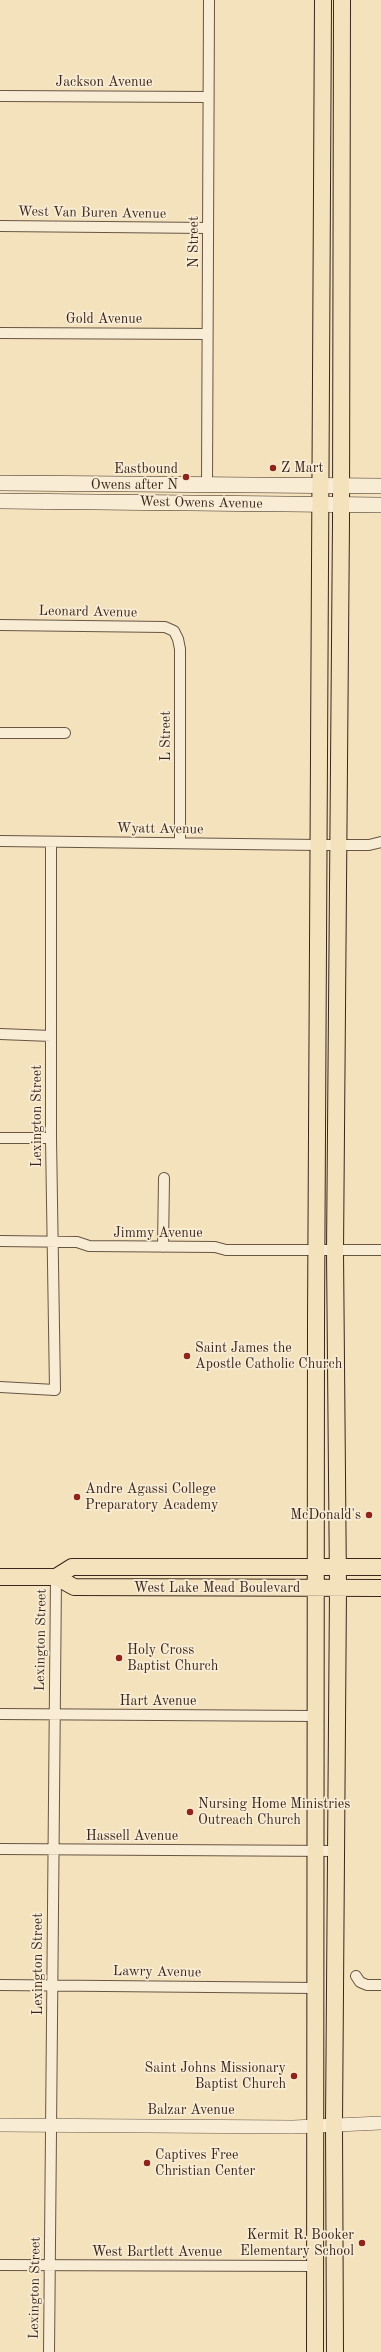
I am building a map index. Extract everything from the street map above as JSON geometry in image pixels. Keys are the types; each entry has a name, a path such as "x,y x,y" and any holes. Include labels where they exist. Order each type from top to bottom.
{"main road":[{"path":"323,0 331,505 339,845 335,1251 338,1567 334,2124 335,2352"},
{"path":"331,486 342,0"},
{"name":"West Owens Avenue","path":"0,483 381,486"},
{"path":"43,483 43,502"},
{"path":"147,503 182,494 195,494 200,492 207,484"},
{"name":"West Owens Avenue","path":"0,501 381,505"},
{"path":"315,2352 315,1567 319,845 331,505"},
{"path":"316,1327 325,1340 331,1382 337,1385"},
{"name":"West Lake Mead Boulevard","path":"56,1577 72,1567 381,1567"},
{"path":"130,1587 141,1577 161,1577 169,1567"},
{"name":"West Lake Mead Boulevard","path":"0,1577 56,1577 74,1587 381,1588"},
{"path":"315,1716 324,1724 328,1754 330,1761 336,1768"}],"street":[{"name":"N Street","path":"207,484 209,0"},
{"name":"Jackson Avenue","path":"0,96 208,97"},
{"name":"West Van Buren Avenue","path":"0,226 208,228"},
{"name":"Gold Avenue","path":"0,333 207,334"},
{"name":"Leonard Avenue","path":"0,625 165,627 174,631"},
{"name":"L Street","path":"174,631 178,639 180,649 180,843"},
{"path":"0,733 65,733"},
{"name":"Wyatt Avenue","path":"0,841 319,845 381,842"},
{"name":"Lexington Street","path":"0,1387 55,1390 54,1241 50,1138 51,842"},
{"path":"0,1034 51,1036"},
{"path":"0,1138 50,1138"},
{"path":"163,1247 164,1178"},
{"name":"Jimmy Avenue","path":"0,1241 77,1242 89,1246 316,1251 381,1250"},
{"name":"Lexington Street","path":"49,2352 56,1577"},
{"name":"Hart Avenue","path":"0,1714 315,1716"},
{"name":"Hassell Avenue","path":"0,1849 336,1851"},
{"path":"356,1976 360,1982 367,1984 381,1984"},
{"name":"Lawry Avenue","path":"0,1985 314,1988"},
{"name":"Balzar Avenue","path":"0,2125 293,2127 334,2124 381,2124"},
{"name":"West Bartlett Avenue","path":"0,2265 314,2266"}],"place":[{"name":"Z Mart","path":"273,468"},
{"name":"Eastbound Owens after N","path":"186,477"},
{"name":"Saint James the Apostle Catholic Church","path":"187,1356"},
{"name":"Andre Agassi College Preparatory Academy","path":"77,1497"},
{"name":"McDonald's","path":"369,1515"},
{"name":"Holy Cross Baptist Church","path":"119,1658"},
{"name":"Nursing Home Ministries Outreach Church","path":"190,1812"},
{"name":"Saint Johns Missionary Baptist Church","path":"294,2076"},
{"name":"Captives Free Christian Center","path":"147,2163"},
{"name":"Kermit R. Booker Elementary School","path":"362,2243"}]}
